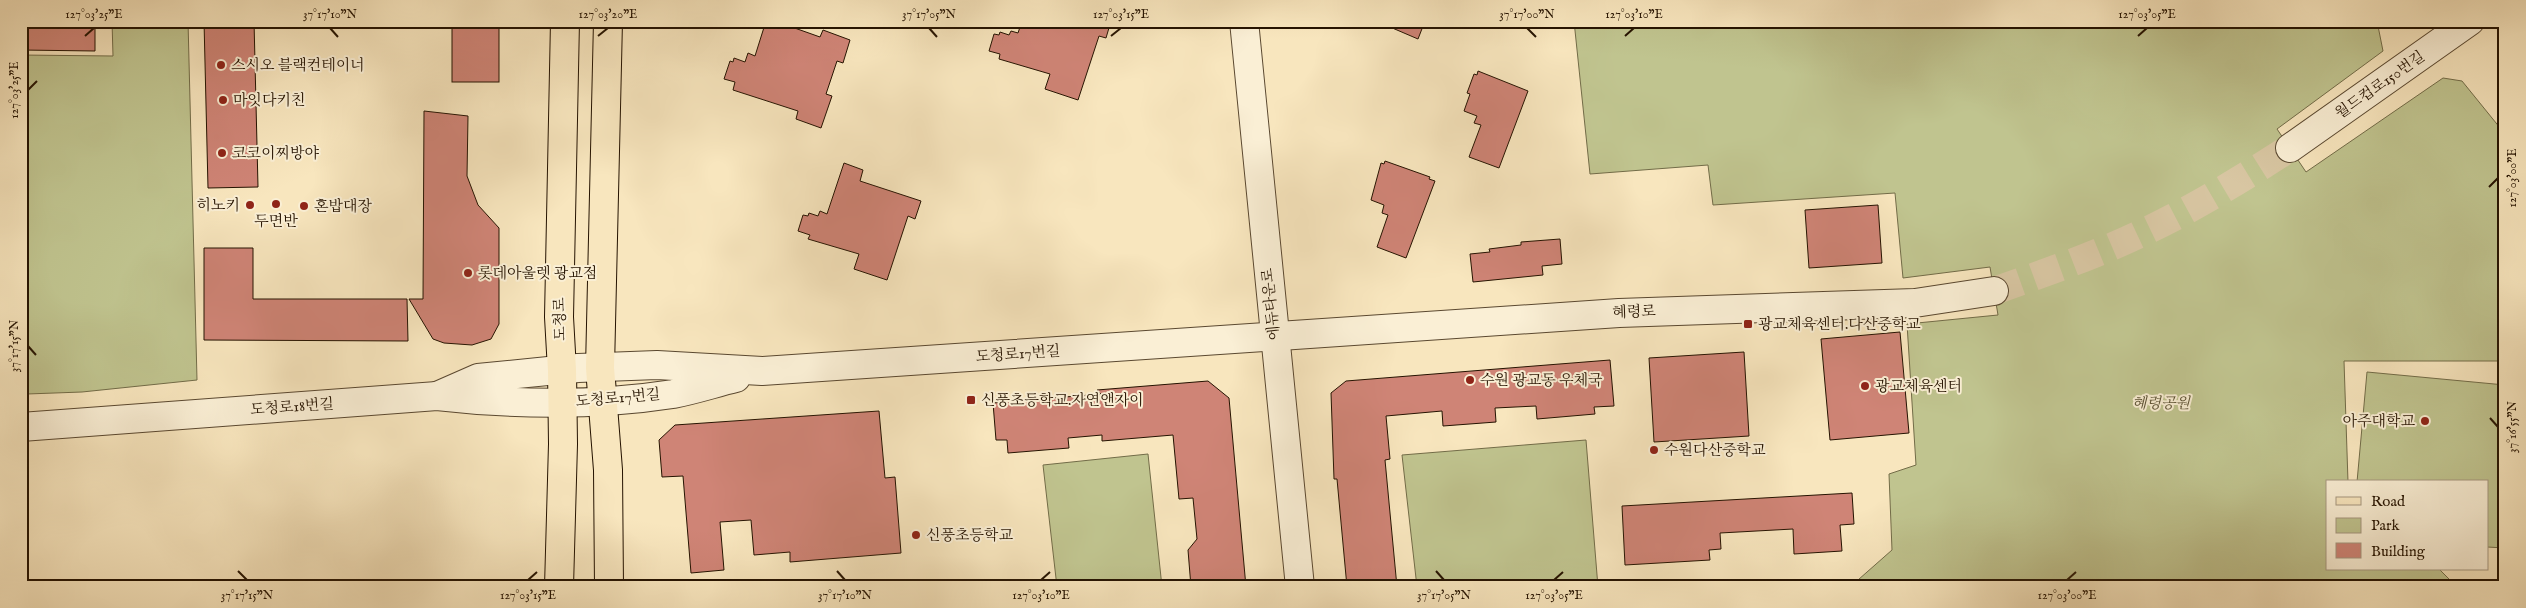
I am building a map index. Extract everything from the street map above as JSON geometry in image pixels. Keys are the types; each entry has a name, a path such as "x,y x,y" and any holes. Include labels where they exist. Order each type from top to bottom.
{"main road":[{"name":"도청로","path":"559,587 562,370 559,317 565,21"},
{"path":"608,21 600,368 601,400 608,470 609,587"}],"street":[{"name":"에듀타운로","path":"1244,21 1300,587"},
{"name":"월드컵로150번길","path":"2290,148 2470,21"},
{"name":"혜령로","path":"1274,337 1619,313 1915,303 1994,291"},
{"name":"도청로17번길","path":"437,396 478,378 562,370 657,365 762,371 1274,337"},
{"name":"도청로17번길","path":"562,404 674,394 762,371"},
{"name":"도청로18번길","path":"21,427 437,396 498,403 562,404"}],"green space":[{"path":"112,21 188,21 197,380 82,392 27,394 21,371 21,55 113,56"},
{"name":"혜령공원","path":"1574,21 2377,21 2383,51 2277,129 2306,172 2443,78 2462,81 2505,134 2505,361 2344,361 2348,480 2326,480 2326,570 2440,570 2457,587 1850,587 1892,550 1889,474 1916,465 1907,324 1998,315 1990,267 1903,278 1895,193 1713,205 1708,165 1590,174"},
{"name":"아주대학교","path":"2367,372 2505,385 2505,548 2488,547 2488,480 2357,480"},
{"path":"1586,440 1598,587 1417,587 1402,455"},
{"path":"1148,454 1162,587 1057,587 1043,465"}],"building":[{"path":"21,21 95,21 95,51 21,50"},
{"path":"204,21 254,21 258,187 208,188"},
{"path":"452,21 499,21 499,82 452,82"},
{"path":"766,21 791,21 789,26 820,37 823,30 850,40 843,63 837,61 826,94 832,96 821,128 796,119 798,111 733,90 735,82 724,79 730,61 733,62 734,58 745,62 748,53 755,56"},
{"path":"1022,21 1111,21 1106,38 1099,36 1078,100 1045,89 1050,74 999,59 1000,54 989,51 994,34 999,35 1000,32 1009,35 1011,31 1018,33"},
{"path":"1376,21 1425,21 1418,39"},
{"path":"1478,71 1528,91 1499,168 1469,157 1481,125 1474,123 1477,116 1464,111 1470,94 1467,93 1474,74 1477,75"},
{"path":"424,111 468,116 467,176 478,205 499,228 499,324 491,339 472,345 444,343 433,339 409,299 423,299"},
{"path":"1385,161 1430,177 1429,179 1435,181 1406,258 1377,247 1388,215 1382,213 1384,205 1371,200 1381,163 1384,164"},
{"path":"844,163 863,170 860,181 921,201 915,219 908,216 887,280 854,269 859,254 808,239 810,235 798,231 803,215 808,216 809,213 818,216 820,211 827,214"},
{"path":"1878,205 1882,263 1809,268 1805,210"},
{"path":"1560,239 1562,264 1542,266 1543,275 1473,282 1470,254 1490,252 1489,249 1521,245 1521,242"},
{"path":"204,248 253,248 253,299 407,299 408,341 204,340"},
{"name":"광교체육센터","path":"1900,332 1909,433 1830,440 1821,339"},
{"path":"1744,352 1749,436 1654,442 1649,358"},
{"path":"1610,360 1614,406 1594,407 1595,414 1537,419 1536,406 1495,408 1496,422 1443,426 1442,411 1386,416 1390,459 1385,460 1397,587 1347,587 1337,479 1334,479 1331,393 1346,381"},
{"path":"1208,381 1229,398 1246,587 1191,587 1188,550 1197,539 1193,498 1179,499 1173,435 1102,441 1102,435 1068,438 1069,448 1008,453 1007,440 996,440 993,403 1101,394 1097,390"},
{"path":"879,411 885,478 895,477 901,553 790,562 790,552 754,555 751,520 720,522 724,570 691,573 683,476 662,477 659,440 675,425"},
{"path":"1852,493 1854,524 1840,525 1842,551 1794,554 1793,529 1720,533 1721,549 1709,550 1710,560 1625,565 1622,506"}],"tunnel":[{"path":"1994,291 2089,256 2163,223 2200,203 2290,148"}],"place":[{"name":"스시오 블랙컨테이너","path":"221,65"},
{"name":"마잇다키친","path":"223,100"},
{"name":"코코이찌방야","path":"222,153"},
{"name":"두면반","path":"276,204"},
{"name":"히노키","path":"250,205"},
{"name":"혼밥대장","path":"304,206"},
{"name":"롯데아울렛 광교점","path":"468,273"},
{"name":"광교체육센터.다산중학교","path":"1748,324"},
{"name":"수원 광교동 우체국","path":"1470,380"},
{"name":"광교체육센터","path":"1865,386"},
{"name":"신풍초등학교.자연앤자이","path":"971,400"},
{"name":"아주대학교","path":"2425,421"},
{"name":"수원다산중학교","path":"1654,450"},
{"name":"신풍초등학교","path":"916,535"}]}
